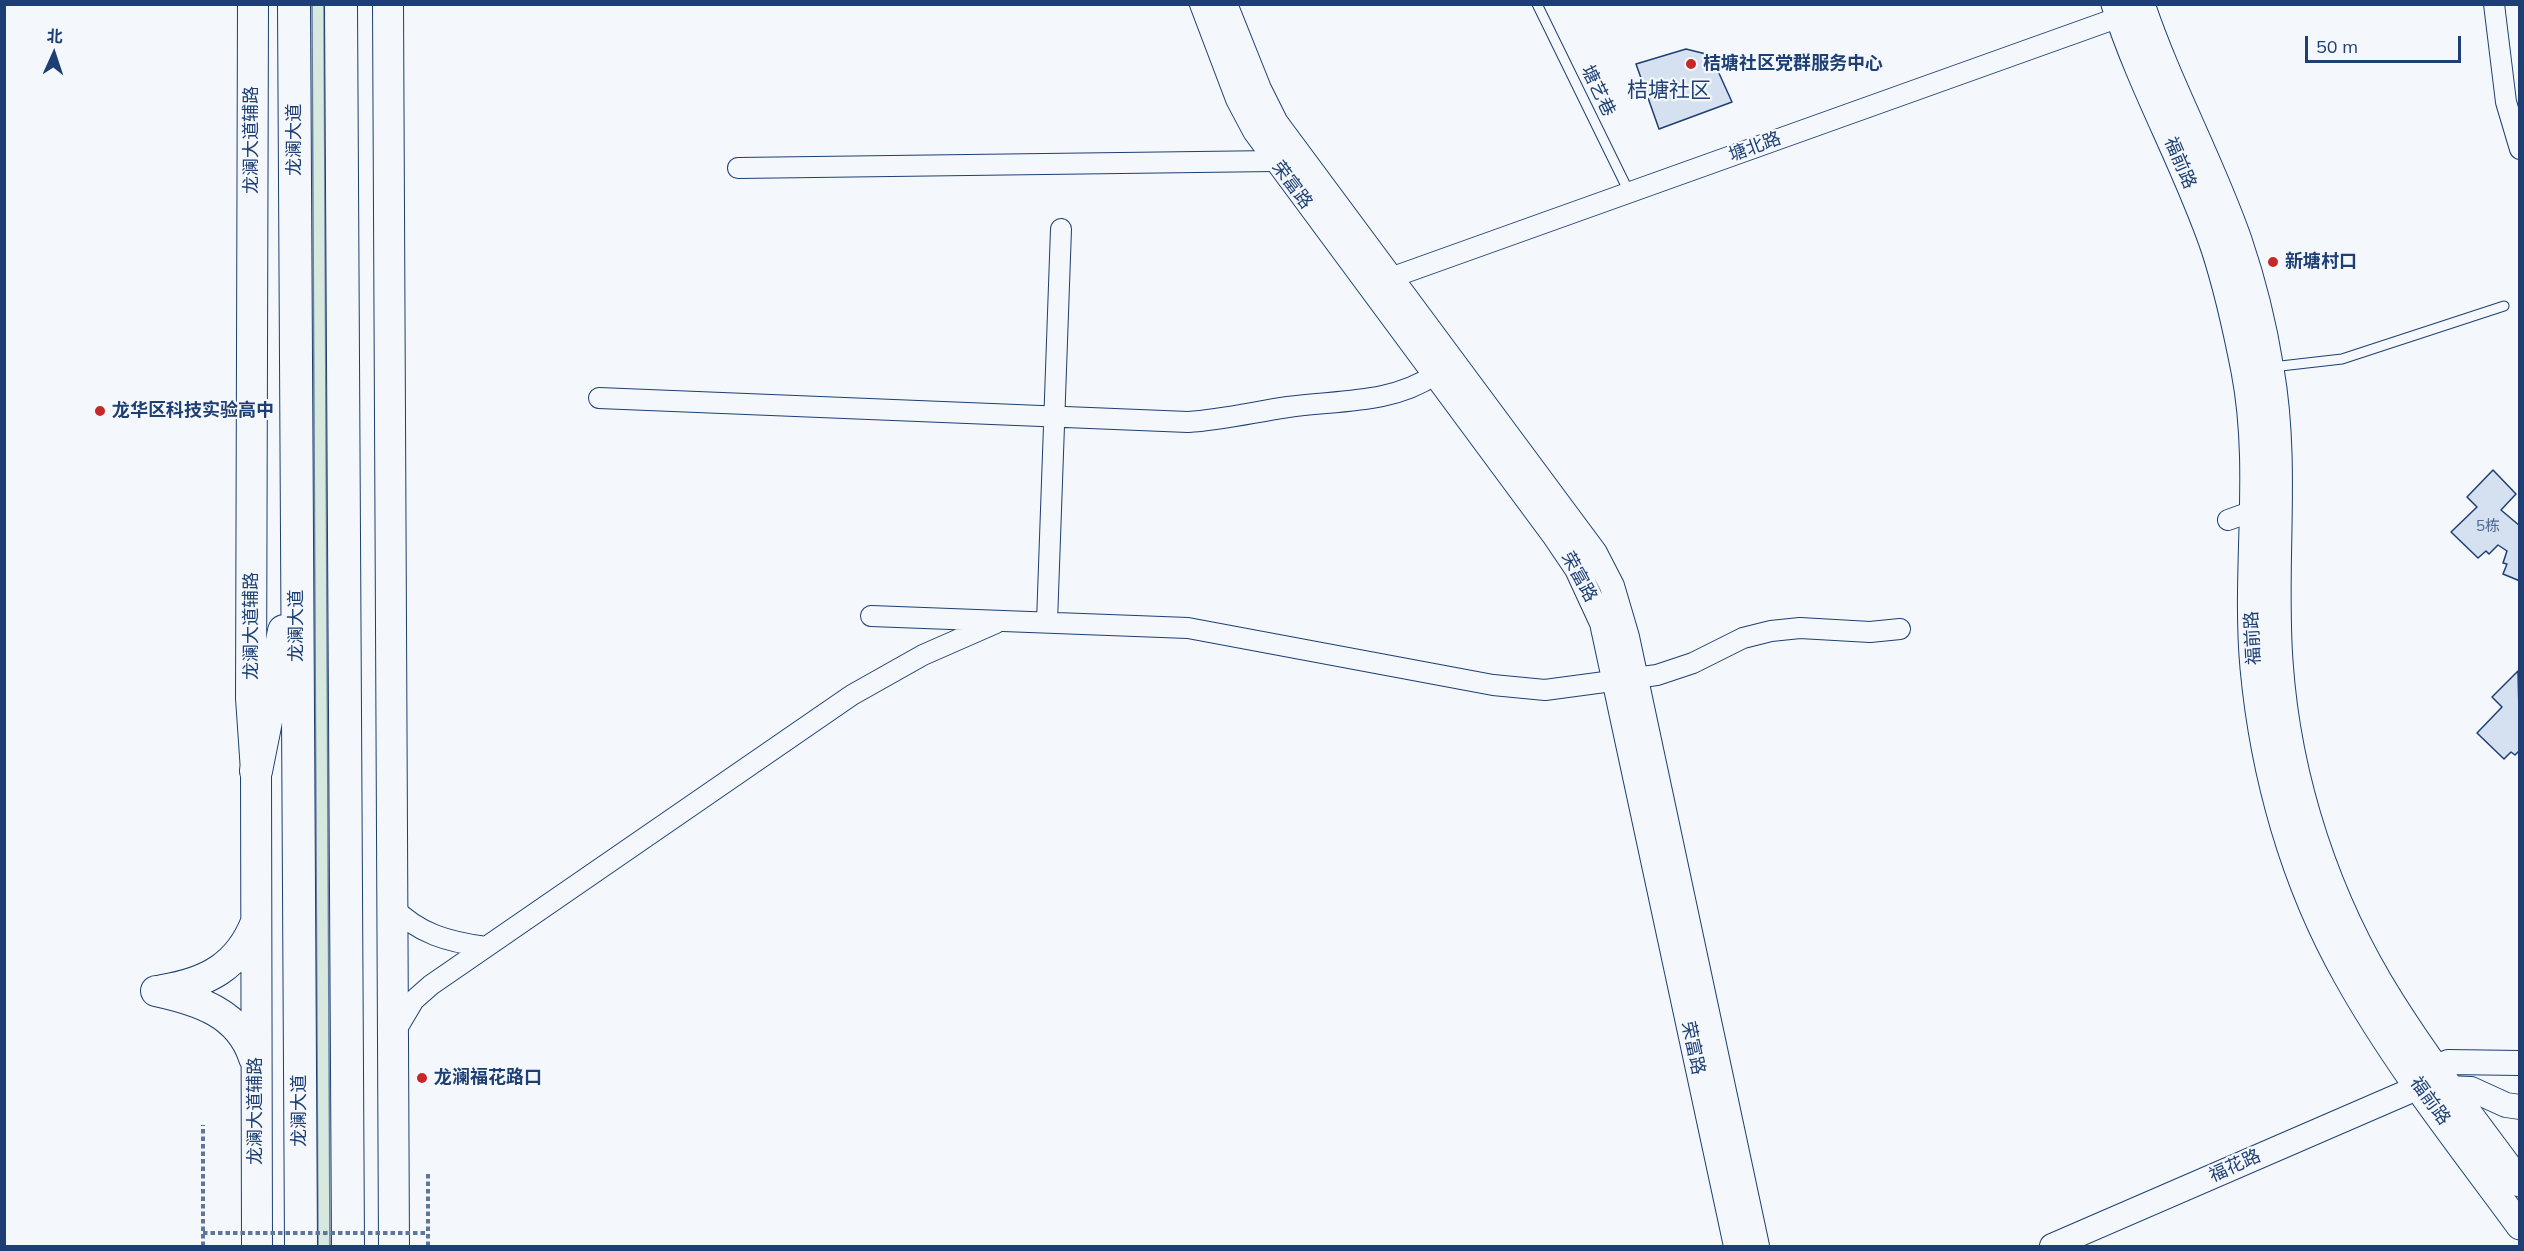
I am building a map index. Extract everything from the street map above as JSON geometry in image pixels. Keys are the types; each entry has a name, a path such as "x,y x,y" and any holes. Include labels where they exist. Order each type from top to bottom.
{"highway":[{"name":"龙澜大道","path":"294,4 301,1246"},
{"path":"341,4 348,1246"},
{"path":"256,771 296,565"}],"main road":[{"name":"龙澜大道辅路","path":"253,4 251,698 256,771 257,1246"},
{"path":"388,4 394,1246"},
{"name":"福前路","path":"2130,9 2238,240 2257,305 2270,368 2279,439 2281,501 2277,573 2279,663 2289,740 2302,795 2330,880 2347,921 2435,1080 2520,1226"},
{"name":"福前路","path":"2130,9 2214,248 2233,311 2246,375 2252,430 2255,510 2252,618 2254,664 2267,756 2277,801 2306,890 2330,942 2369,1013 2435,1080 2520,1183"},
{"path":"255,1062 239,1028 218,1011 191,998 156,991 189,986 226,965 242,950 256,921"}],"street":[{"name":"荣富路","path":"1202,4 1238,99 1274,161 1379,282 1595,553 1612,586 1623,618 1625,680 1736,1246"},
{"name":"荣富路","path":"1225,4 1259,89 1276,123 1379,282 1434,375 1577,569 1602,623 1625,680 1757,1246"},
{"path":"2494,4 2506,102 2520,149"},
{"name":"塘北路","path":"1379,282 2130,9"},
{"path":"738,168 1274,161"},
{"path":"1047,622 1061,229"},
{"path":"599,398 1054,417 1214,421 1293,406 1379,396 1402,390 1434,375"},
{"path":"2228,520 2281,501"},
{"path":"871,616 1188,628 1519,688 1545,690 1625,680 1672,670 1743,638 1771,631 1800,628 1870,632 1900,629"},
{"path":"393,1036 414,1000 431,985 852,695 923,655 1001,620"},
{"path":"392,906 406,921 423,932 444,940 486,947"},
{"name":"福花路","path":"2052,1246 2435,1080 2448,1062 2520,1063"},
{"path":"2435,1080 2471,1089 2506,1104 2520,1107"}],"lane":[{"name":"塘艺巷","path":"1537,4 1629,192"},
{"path":"2270,368 2342,359 2504,306"}],"path":[{"path":"203,1125 203,1246"},
{"path":"428,1174 428,1246"},
{"path":"203,1233 428,1233"}],"shaded area":[{"path":"312,5 324,5 330,1246 318,1246"}],"building":[{"path":"1686,49 1706,54 1713,60 1732,102 1659,129 1636,64"},
{"path":"2493,470 2516,494 2501,510 2520,526 2520,581 2503,574 2507,564 2503,563 2507,551 2498,545 2489,554 2486,551 2478,558 2451,532 2477,507 2467,497"},
{"path":"2518,671 2520,750 2515,755 2511,752 2504,759 2477,733 2502,707 2492,697"}],"place":[{"name":"桔塘社区党群服务中心","path":"1691,64"},
{"name":"新塘村口","path":"2273,262"},
{"name":"龙华区科技实验高中","path":"100,411"},
{"name":"龙澜福花路口","path":"422,1078"}],"district":[{"name":"桔塘社区","path":"1669,91"}]}
